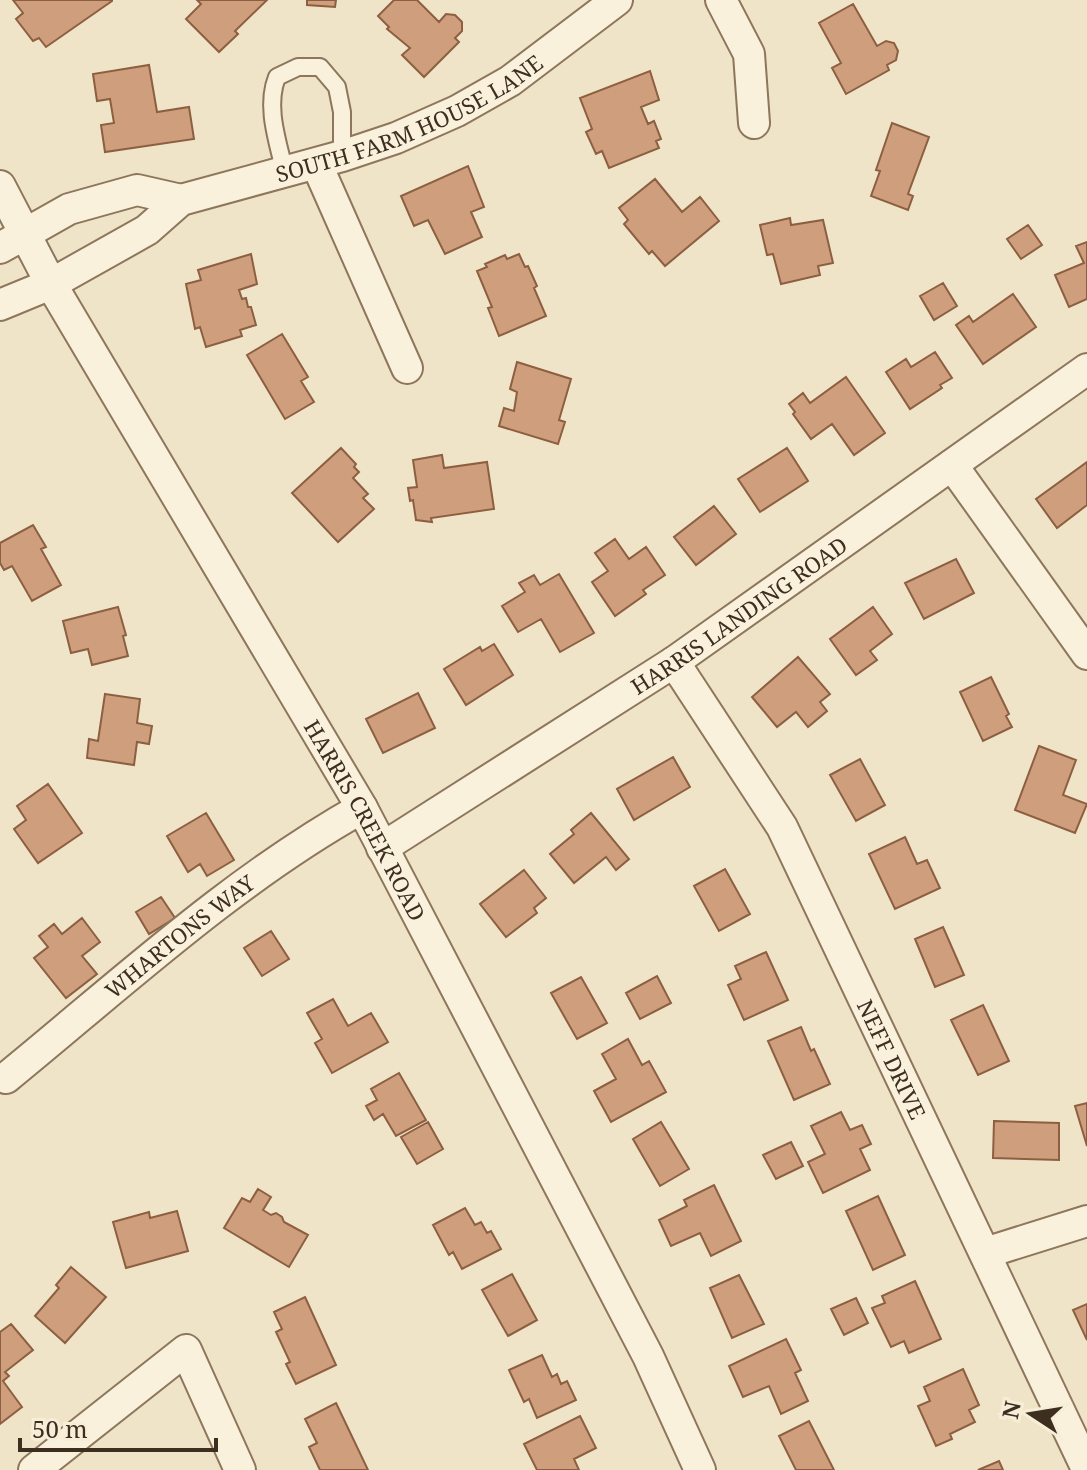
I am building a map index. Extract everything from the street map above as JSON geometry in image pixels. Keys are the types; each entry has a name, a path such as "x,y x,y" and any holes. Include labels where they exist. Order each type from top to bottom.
{"street":[{"name":"SOUTH FARM HOUSE LANE","path":"0,305 51,284 147,230 181,200 330,160 396,138 457,111 510,81 617,0"},
{"path":"721,0 749,54 754,123"},
{"path":"330,160 407,368"},
{"name":"HARRIS CREEK ROAD","path":"0,186 12,240 51,284 362,808 648,1356 700,1470"},
{"name":"SOUTH FARM HOUSE LANE","path":"12,240 69,209 137,190 181,200"},
{"name":"HARRIS LANDING ROAD","path":"382,848 674,662 1070,378 1087,369"},
{"path":"952,465 1087,654"},
{"name":"NEFF DRIVE","path":"674,662 782,827 1087,1469"},
{"name":"WHARTONS WAY","path":"6,1078 256,875 309,838 362,808"},
{"path":"985,1253 1087,1221"},
{"path":"34,1470 186,1350 240,1470"}],"lane":[{"path":"285,173 271,92 277,77 298,67 320,67 337,87 342,112 330,160"}],"building":[{"path":"13,0 112,1 46,47 39,38 33,41 16,19 23,13"},
{"path":"197,0 267,0 235,31 238,34 219,52 186,19 201,4"},
{"path":"307,0 336,0 335,7 307,5"},
{"path":"394,0 417,0 439,22 446,14 455,15 462,22 462,31 455,38 459,42 424,77 402,55 410,48 387,29 389,27 378,16"},
{"path":"853,4 877,46 886,41 894,43 898,51 896,60 887,65 889,70 846,94 832,68 841,63 819,23"},
{"path":"149,65 157,112 189,107 194,139 105,152 101,125 114,123 110,99 97,101 93,74"},
{"path":"650,71 659,100 641,107 648,124 654,121 661,139 656,141 659,148 609,168 602,151 596,154 586,132 592,129 580,98"},
{"path":"892,123 929,137 908,194 913,196 908,210 871,196"},
{"path":"468,166 484,207 471,212 482,237 445,254 428,220 414,226 401,196"},
{"path":"655,179 682,212 700,197 719,221 665,266 652,251 649,254 624,224 628,220 619,208"},
{"path":"790,218 791,225 823,220 833,263 818,266 820,275 781,284 773,254 767,255 760,225"},
{"path":"1028,225 1042,245 1021,259 1007,239"},
{"path":"1087,242 1087,299 1069,307 1055,275 1084,263 1076,246"},
{"path":"251,254 257,284 239,290 242,299 246,298 248,307 251,307 256,325 240,330 242,336 206,347 200,327 195,329 186,284 201,280 198,270"},
{"path":"519,254 537,286 534,288 546,316 499,336 488,308 492,307 477,271 505,255 507,259"},
{"path":"943,283 957,306 934,320 920,296"},
{"path":"1013,294 1036,327 983,364 956,325 969,316 973,322"},
{"path":"282,334 308,377 301,381 314,402 285,419 247,355"},
{"path":"935,352 952,378 910,409 886,372 906,359 911,367"},
{"path":"517,362 571,379 559,420 565,422 558,444 499,426 504,408 514,411 517,392 510,389"},
{"path":"846,377 885,433 854,455 832,424 811,439 789,404 803,393 810,403"},
{"path":"341,448 356,464 354,467 359,472 353,478 368,494 363,498 374,509 338,542 292,493"},
{"path":"787,448 808,481 760,512 738,479"},
{"path":"442,455 444,468 487,462 494,509 431,518 432,522 416,520 408,488 417,487 413,460"},
{"path":"1087,462 1087,505 1057,528 1036,499"},
{"path":"714,506 736,534 696,565 674,537"},
{"path":"33,525 46,547 41,549 61,585 32,601 12,566 4,570 0,563 0,543"},
{"path":"615,539 629,559 646,547 665,575 643,590 646,594 615,616 592,582 608,571 595,553"},
{"path":"956,559 974,593 924,619 905,583"},
{"path":"559,574 594,633 560,652 541,619 518,632 502,606 525,592 519,583 534,575 540,585"},
{"path":"118,607 128,656 92,665 88,649 71,653 63,621"},
{"path":"873,607 892,634 870,651 877,660 856,675 830,639"},
{"path":"494,644 513,675 466,705 444,669 480,647 482,651"},
{"path":"798,657 830,694 820,702 827,711 808,727 796,712 777,727 752,697"},
{"path":"991,677 1012,727 983,741 960,692"},
{"path":"418,693 435,728 383,753 366,719"},
{"path":"105,694 140,699 137,723 152,726 149,744 137,742 134,765 87,758 89,739 98,741"},
{"path":"1039,746 1076,760 1063,795 1087,804 1075,833 1015,810"},
{"path":"673,757 690,787 634,820 617,789"},
{"path":"860,759 885,805 856,821 830,775"},
{"path":"48,784 82,833 38,863 14,829 26,820 17,806"},
{"path":"206,813 234,860 207,876 200,864 188,872 167,836"},
{"path":"591,813 629,859 616,870 606,857 574,883 550,854 574,834 571,830"},
{"path":"905,837 917,864 927,860 940,888 895,909 869,854"},
{"path":"725,869 750,914 719,931 694,886"},
{"path":"524,870 546,898 534,908 537,913 506,937 480,904"},
{"path":"161,897 175,918 149,934 136,912"},
{"path":"82,918 100,942 82,956 97,974 66,998 34,958 48,947 39,936 54,924 62,934"},
{"path":"943,927 964,975 935,987 915,939"},
{"path":"271,931 289,959 262,976 244,948"},
{"path":"766,952 788,1000 744,1020 728,985 741,979 735,966"},
{"path":"657,976 671,1003 640,1019 626,993"},
{"path":"581,977 607,1023 577,1039 551,993"},
{"path":"333,999 348,1026 371,1013 388,1042 332,1073 315,1043 322,1039 307,1013"},
{"path":"983,1005 1009,1061 978,1075 951,1020"},
{"path":"801,1027 830,1084 794,1100 768,1041"},
{"path":"628,1039 642,1065 649,1061 666,1092 611,1122 594,1091 616,1079 602,1054"},
{"path":"399,1073 426,1120 396,1136 383,1114 374,1120 366,1106 377,1100 371,1089"},
{"path":"1087,1103 1087,1146 1075,1106"},
{"path":"841,1112 850,1130 862,1125 871,1144 860,1149 870,1170 823,1193 808,1162 825,1154 811,1126"},
{"path":"994,1121 1059,1123 1059,1160 993,1158"},
{"path":"428,1122 443,1149 417,1164 401,1137"},
{"path":"661,1122 689,1169 660,1186 633,1139"},
{"path":"791,1142 803,1166 776,1179 763,1155"},
{"path":"714,1185 741,1241 711,1256 700,1233 671,1246 659,1220 687,1206 684,1200"},
{"path":"258,1189 271,1197 263,1210 271,1215 276,1213 284,1222 308,1235 289,1267 224,1228 242,1198 250,1202"},
{"path":"878,1196 905,1255 873,1270 846,1211"},
{"path":"465,1208 475,1225 481,1222 487,1233 491,1231 501,1249 462,1269 453,1252 449,1255 433,1225"},
{"path":"177,1211 188,1251 126,1268 113,1222 149,1212 150,1218"},
{"path":"71,1267 106,1297 65,1343 35,1316 59,1288 56,1285"},
{"path":"512,1274 537,1320 508,1336 482,1290"},
{"path":"739,1275 764,1324 732,1338 710,1288"},
{"path":"915,1281 941,1339 909,1353 904,1341 891,1347 872,1308 885,1303 882,1296"},
{"path":"305,1297 336,1365 296,1384 276,1332 282,1329 274,1312"},
{"path":"856,1298 868,1323 844,1335 831,1309"},
{"path":"1087,1304 1087,1340 1073,1310"},
{"path":"11,1324 33,1350 5,1372 9,1376 3,1381 22,1407 0,1424 0,1332"},
{"path":"786,1339 801,1370 795,1373 808,1401 781,1414 769,1386 743,1397 729,1366"},
{"path":"542,1355 552,1377 557,1374 561,1384 567,1381 576,1400 537,1418 529,1399 524,1402 509,1370"},
{"path":"963,1369 979,1405 969,1410 975,1422 950,1434 952,1439 936,1446 918,1406 930,1401 924,1387"},
{"path":"336,1403 368,1470 320,1470 309,1447 317,1443 305,1419"},
{"path":"580,1416 596,1448 574,1459 579,1470 537,1470 524,1444"},
{"path":"809,1421 834,1470 796,1470 779,1436"},
{"path":"999,1461 1003,1470 978,1470"}]}
